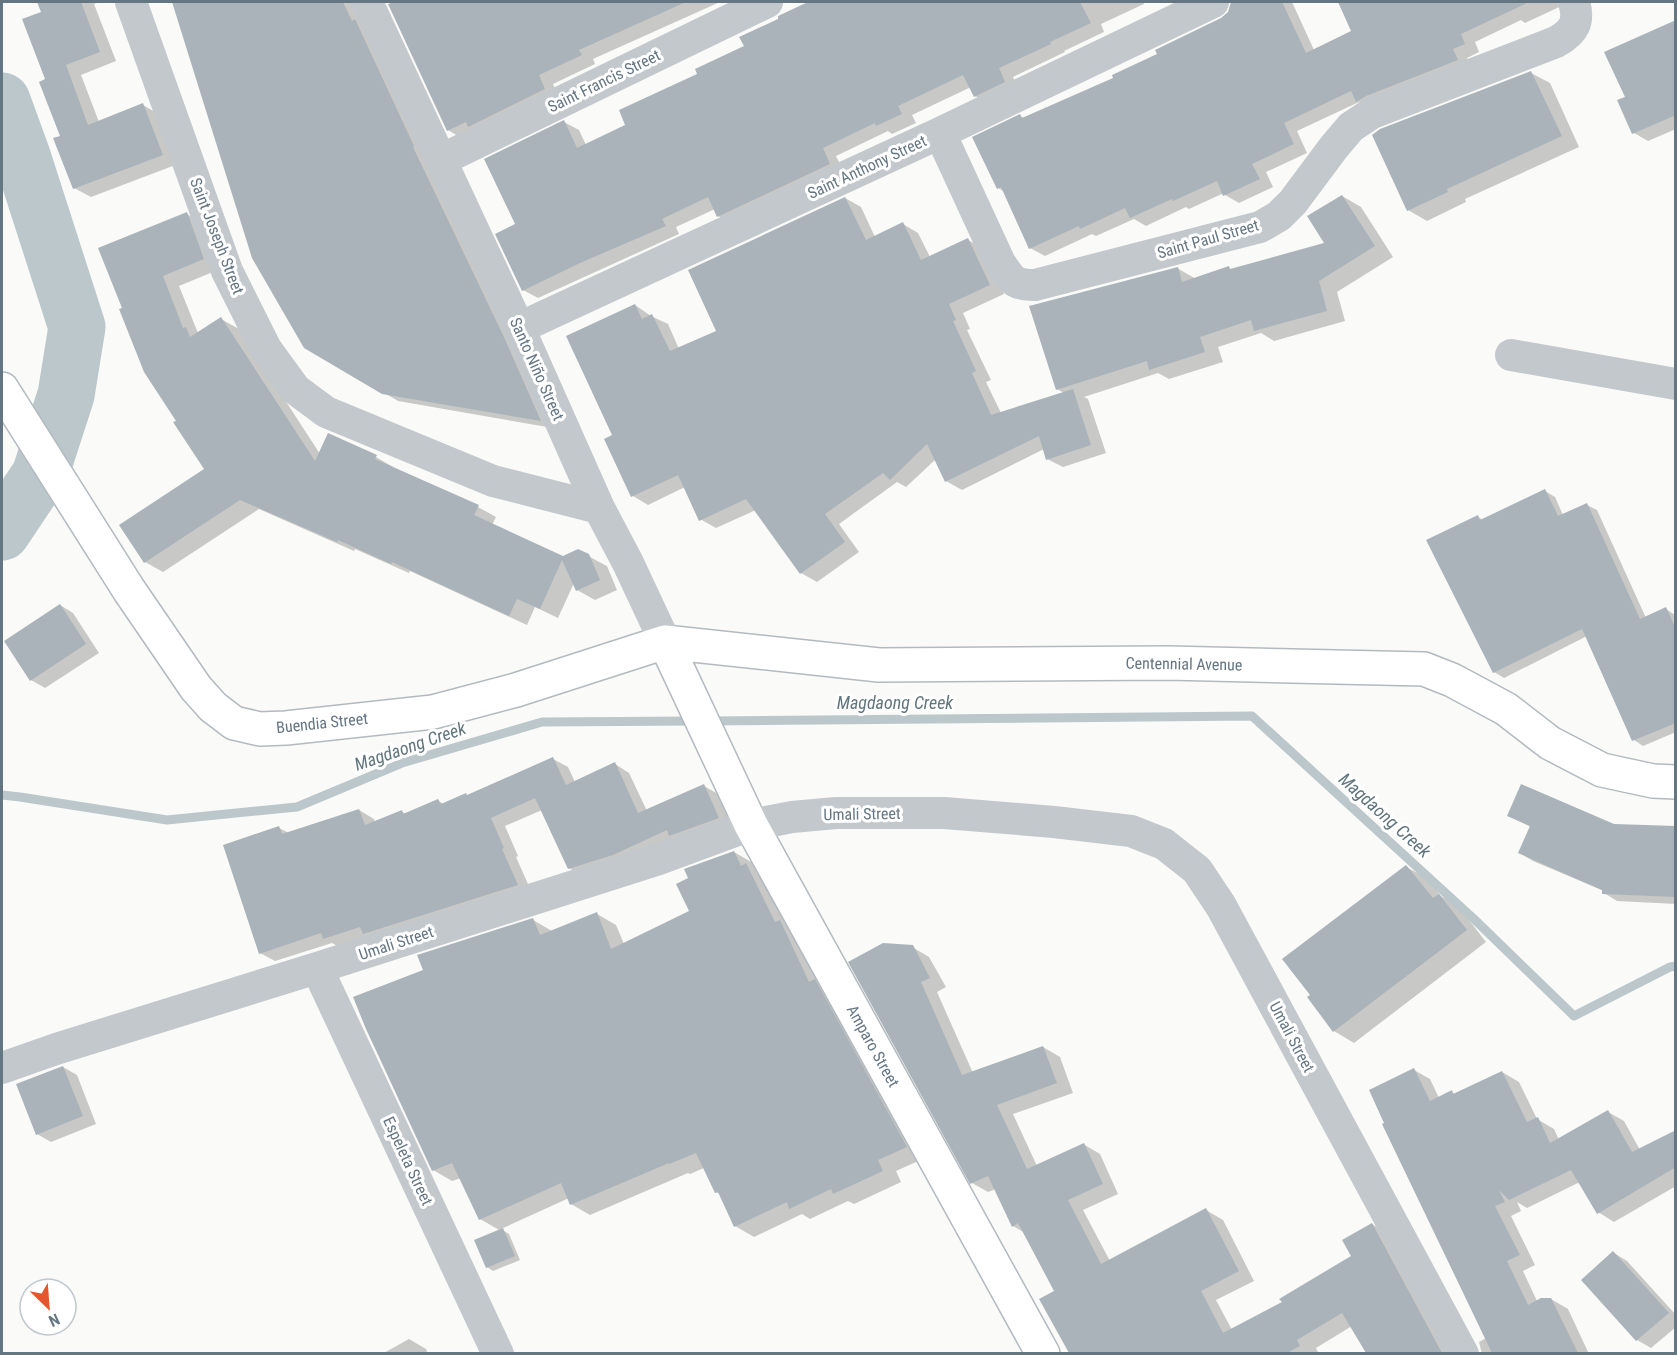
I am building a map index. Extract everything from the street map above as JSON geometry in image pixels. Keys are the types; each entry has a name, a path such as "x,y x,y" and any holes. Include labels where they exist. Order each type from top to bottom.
{"street":[{"name":"Saint Joseph Street","path":"131,2 227,272 266,349 295,389 326,411 493,481 599,508"},
{"name":"Santo Niño Street","path":"368,2 519,328 599,508 628,563 708,735"},
{"name":"Saint Francis Street","path":"441,160 767,2"},
{"name":"Saint Anthony Street","path":"519,328 940,133 1213,2"},
{"name":"Saint Paul Street","path":"940,133 1000,263 1010,277 1022,285 1035,285 1260,226 1279,216 1293,202 1350,127 1382,109 1556,42 1568,35 1575,13"},
{"path":"1511,355 1676,384"},
{"name":"Buendia Street","path":"2,389 129,590 196,688 213,707 234,723 260,729 286,728 433,712 516,690 671,655"},
{"name":"Centennial Avenue","path":"671,655 879,665 1168,663 1424,669 1452,680 1506,709 1550,743 1602,770 1653,781 1676,782"},
{"name":"Amparo Street","path":"708,735 751,825 1043,1353"},
{"name":"Umali Street","path":"2,1068 659,859 751,825 792,817 836,813 944,813 1131,831 1164,844 1197,870 1221,906 1463,1353"},
{"name":"Espeleta Street","path":"318,968 498,1353"}],"building":[{"path":"37,2 81,2 100,52 66,65 88,125 143,103 163,155 73,189 53,138 60,136 39,82 45,79 22,19 41,12"},
{"path":"172,2 343,2 352,21 355,19 541,421 382,394 304,348 252,258"},
{"path":"394,2 686,2 579,50 582,55 539,75 545,89 468,127 466,122 447,131 388,4"},
{"path":"808,2 1080,2 1091,23 999,68 1005,82 974,97 963,75 898,106 902,114 876,126 875,123 823,148 830,164 717,217 708,197 662,219 666,226 522,291 495,234 515,224 484,159 564,120 577,148 625,125 619,110 697,74 695,69 744,46 739,37"},
{"path":"1231,2 1282,2 1306,53 1351,31 1338,2 1529,2 1461,34 1465,44 1453,49 1458,60 1356,102 1351,91 1284,123 1294,144 1252,164 1260,179 1223,196 1217,181 1130,218 1125,208 1029,249 1001,187 997,189 972,137 1020,114 1022,118 1113,78 1112,75 1157,54 1155,50 1221,18 1228,12"},
{"path":"1676,20 1676,115 1632,134 1617,100 1625,97 1604,52"},
{"path":"1531,71 1562,136 1447,189 1448,192 1407,211 1372,135 1380,129"},
{"path":"1342,195 1375,246 1319,281 1327,311 1254,331 1251,320 1200,337 1205,352 1149,370 1147,361 1056,390 1029,306 1178,267 1182,282 1229,266 1230,269 1324,243 1307,216"},
{"path":"845,197 866,240 903,222 921,260 968,238 990,285 949,304 956,320 953,321 976,371 972,373 991,415 1073,389 1091,445 1046,460 1039,436 945,482 927,444 890,480 883,473 825,514 845,542 800,574 746,499 699,521 678,475 631,497 604,439 612,435 566,336 635,304 642,319 652,314 670,351 716,331 688,270"},
{"path":"187,212 204,259 163,276 183,328 186,327 190,337 221,317 315,461 328,433 377,455 375,459 479,505 474,515 563,556 578,549 589,554 600,580 576,591 562,560 540,609 517,599 509,616 392,562 391,564 338,540 337,542 240,500 144,563 119,525 204,469 144,372 98,248"},
{"path":"1545,489 1558,516 1587,503 1640,619 1666,607 1676,629 1676,723 1632,741 1582,629 1493,673 1426,540 1478,515 1480,520"},
{"path":"60,604 86,644 30,681 4,641"},
{"path":"553,757 566,785 615,762 638,813 704,784 719,818 669,836 667,830 613,855 568,869 535,798 491,818 518,885 363,934 360,927 323,939 321,933 259,954 223,845 279,826 282,834 359,809 365,825 402,810 403,814 438,799 441,804 466,793 467,795"},
{"path":"1521,784 1614,824 1676,826 1676,897 1602,894 1602,890 1518,853 1530,826 1507,816"},
{"path":"734,851 741,866 746,863 775,922 780,920 809,982 815,979 907,1147 878,1160 883,1171 833,1194 831,1189 789,1209 787,1202 734,1227 696,1153 570,1205 561,1183 479,1220 452,1163 432,1171 353,997 423,970 417,955 533,918 540,935 597,912 611,949 689,911 676,884 688,878 684,869"},
{"path":"1406,865 1433,898 1439,894 1467,930 1333,1032 1307,997 1310,995 1282,959"},
{"path":"883,943 913,945 930,978 921,982 962,1075 1043,1046 1057,1083 997,1105 1027,1169 1084,1143 1103,1184 1068,1200 1101,1264 1206,1208 1239,1271 1201,1291 1223,1333 1282,1302 1279,1299 1351,1256 1342,1240 1372,1223 1442,1353 1366,1353 1342,1313 1297,1340 1300,1346 1287,1353 1069,1353 1039,1299 1054,1291 1018,1223 1012,1227 988,1176 970,1184 848,962"},
{"path":"63,1066 83,1116 36,1135 16,1084"},
{"path":"1414,1068 1430,1101 1452,1090 1453,1094 1502,1071 1527,1122 1538,1117 1550,1143 1608,1110 1632,1152 1676,1130 1676,1167 1597,1214 1571,1170 1509,1200 1499,1190 1505,1202 1495,1206 1520,1255 1507,1261 1528,1305 1541,1298 1551,1298 1578,1353 1492,1353 1382,1124 1384,1123 1369,1090"},
{"path":"503,1228 515,1256 486,1268 474,1240"},
{"path":"1613,1251 1669,1313 1636,1341 1581,1280"}],"waterway":[{"path":"2,101 77,327 66,395 40,475 2,532"},
{"name":"Magdaong Creek","path":"710,721 1252,716 1474,919 1574,1016 1676,966"},
{"name":"Magdaong Creek","path":"2,795 167,820 297,807 402,763 542,722 694,721"}]}
